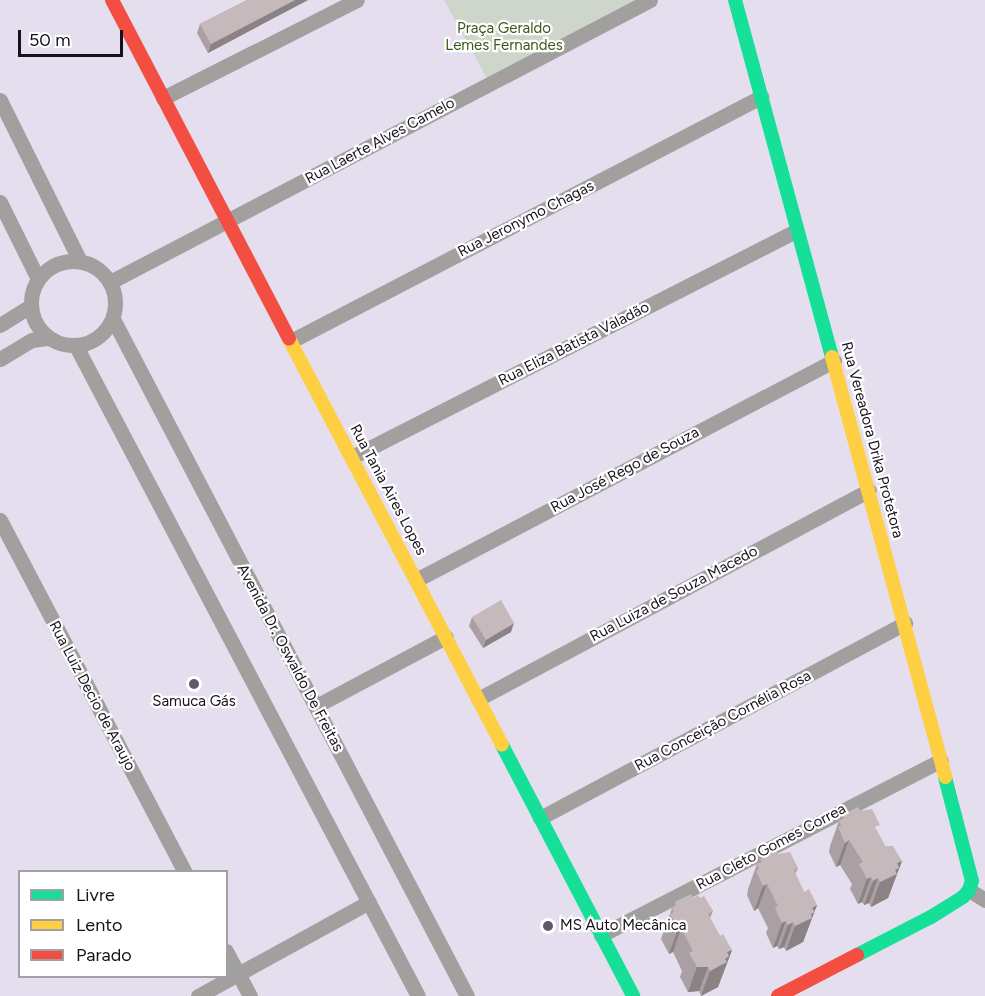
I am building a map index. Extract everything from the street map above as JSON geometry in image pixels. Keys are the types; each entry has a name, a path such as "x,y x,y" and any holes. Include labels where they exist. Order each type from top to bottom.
{"street":[{"name":"Rua Tania Aires Lopes","path":"112,0 633,996"},
{"path":"164,98 357,0"},
{"name":"Rua Laerte Alves Camelo","path":"110,282 650,0"},
{"name":"Rua Vereadora Drika Protetora","path":"735,0 796,231 905,623 972,881 969,890"},
{"name":"Rua Jeronymo Chagas","path":"291,341 761,97"},
{"path":"0,100 80,261"},
{"path":"0,202 38,279"},
{"name":"Rua Eliza Batista Valadão","path":"352,457 796,231"},
{"path":"80,261 98,268 110,282 116,300 113,319 97,339 76,346 58,343 49,338 36,323 31,306 38,279 61,262 80,261"},
{"path":"0,326 31,306"},
{"name":"Avenida Dr. Oswaldo De Freitas","path":"113,319 467,996"},
{"path":"0,358 33,340 49,338"},
{"path":"76,346 418,996"},
{"name":"Rua José Rego de Souza","path":"416,580 834,361"},
{"name":"Rua Luiza de Souza Macedo","path":"478,699 869,490"},
{"name":"Rua Luiz Decio de Araujo","path":"0,520 184,870"},
{"name":"Rua Conceição Cornélia Rosa","path":"540,818 905,623"},
{"path":"316,706 446,637"},
{"name":"Rua Cleto Gomes Correa","path":"601,935 940,760"},
{"path":"778,996 931,917 969,890 985,900"},
{"path":"198,996 369,902"},
{"path":"228,955 250,996"}],"green space":[{"name":"Praça Geraldo Lemes Fernandes","path":"444,0 650,0 490,84"}],"building":[{"path":"247,0 295,0 211,44 200,24"},
{"path":"501,600 514,623 486,640 472,617"},
{"path":"858,807 860,811 872,809 880,825 875,827 885,846 893,846 902,861 897,863 899,868 895,870 897,874 880,882 878,878 873,881 871,877 867,879 859,864 863,862 849,840 845,843 838,827 841,826 839,821 844,818 842,815"},
{"path":"776,851 778,854 790,852 798,868 794,870 804,892 809,889 817,905 812,908 815,912 811,914 812,918 795,926 793,922 788,925 786,921 782,923 775,908 778,906 767,884 763,886 756,871 759,869 757,864 762,862 760,859"},
{"path":"691,894 693,898 698,895 700,898 704,896 713,911 708,914 720,936 723,934 732,950 727,952 729,956 725,959 727,962 710,971 708,967 697,967 689,953 693,951 681,928 678,929 670,914 674,912 672,908 676,905 675,902"}],"traffic: fast":[{"path":"735,0 832,357"},
{"path":"502,745 633,996"},
{"path":"857,955 931,917 963,897 969,890 972,881 945,777"}],"traffic: slow":[{"path":"289,339 502,745"},
{"path":"832,357 945,777"}],"traffic: jam":[{"path":"112,0 289,339"},
{"path":"778,996 857,955"}],"place":[{"name":"Samuca Gás","path":"194,684"},
{"name":"MS Auto Mecânica","path":"548,926"}]}
